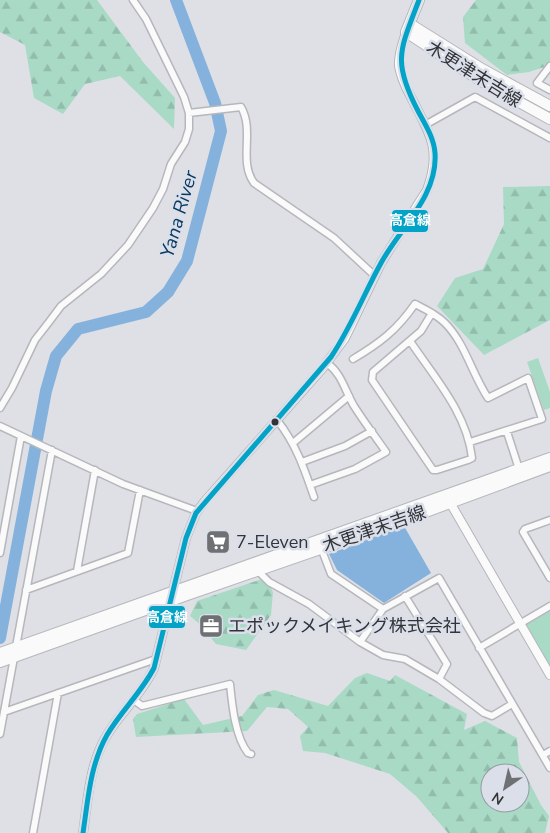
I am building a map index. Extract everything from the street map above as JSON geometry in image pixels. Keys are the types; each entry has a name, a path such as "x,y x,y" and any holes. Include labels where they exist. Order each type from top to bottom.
{"main road":[{"path":"408,28 419,0"},
{"name":"木更津末吉線","path":"408,28 550,106"},
{"name":"木更津末吉線","path":"408,28 481,81 550,119"},
{"name":"木更津末吉線","path":"172,596 321,548 550,458"},
{"name":"木更津末吉線","path":"0,662 15,652 172,596 448,499 550,466"},
{"name":"木更津末吉線","path":"0,653 15,652"}],"street":[{"path":"0,408 12,388 35,340 61,306 101,274 122,252 153,208 163,189 172,164 185,142 189,129 189,114 184,97 146,19 133,0"},
{"path":"83,833 94,763 113,726 149,679 156,659 186,538 197,510 327,363 345,338 381,263 427,190 432,178 435,153 433,142 401,76 399,64 400,52 408,28"},
{"path":"526,93 537,83 550,66"},
{"path":"537,83 550,90"},
{"path":"426,125 475,97 480,98 550,138"},
{"path":"189,114 241,108 246,117 248,168 254,183 334,238 375,276"},
{"path":"353,359 377,345 402,322 415,304 445,323 461,345 479,384 488,398 528,378 542,419 507,432 470,442"},
{"path":"410,341 457,411 470,442 472,458 433,470 372,380 373,372 421,331 432,313"},
{"path":"310,485 354,469 386,452 349,396 340,376 327,363"},
{"path":"293,443 349,396"},
{"path":"277,420 293,443 302,462 314,497"},
{"path":"0,426 140,490 197,510"},
{"path":"302,462 345,446 372,431"},
{"path":"507,432 519,469"},
{"path":"0,553 23,437"},
{"path":"0,734 49,449"},
{"path":"78,571 95,470"},
{"path":"26,590 128,553 140,490"},
{"path":"448,499 550,674"},
{"path":"550,520 525,529 523,532 550,578"},
{"path":"321,548 330,574 383,609"},
{"path":"257,570 268,582 308,604 360,642 383,655 405,658 484,713 492,716 512,704"},
{"path":"360,642 383,609 439,578 550,768"},
{"path":"405,596 447,664 439,680"},
{"path":"479,648 550,606"},
{"path":"4,712 156,659"},
{"path":"134,700 142,706 230,684 234,717 244,746 248,753 251,754"},
{"path":"33,833 58,693"},
{"path":"543,755 550,751"}],"green space":[{"path":"0,0 97,0 143,62 175,98 174,129 120,76 85,84 63,114 34,98 25,45 0,32"},
{"path":"476,0 550,0 550,65 529,72 507,75 465,43 463,17"},
{"path":"550,186 550,320 484,355 437,306 455,278 483,269 504,224 503,187"},
{"path":"538,358 550,392 550,408 544,410 527,362"},
{"path":"265,578 273,592 271,615 246,650 216,644 202,626 190,616 197,601"},
{"path":"550,611 550,666 526,625"},
{"path":"367,673 390,681 395,675 467,714 464,730 485,721 517,738 520,763 480,763 480,813 530,813 530,784 549,816 545,833 448,833 417,797 390,774 325,753 303,751 300,736 308,727 288,709 267,707 247,731 136,737 133,719 137,714 184,699 203,725 242,716 258,695 274,690 328,706 355,678"}],"water":[{"path":"404,526 431,573 384,603 337,570 329,554"}],"waterway":[{"name":"Yana River","path":"0,638 46,391 56,356 78,329 146,312 168,292 187,261 221,131 215,103 176,0"}],"transit line":[{"name":"高倉線","path":"83,833 90,783 101,746 154,668 186,538 196,513 331,357 381,263 416,211 430,183 434,169 435,153 433,142 410,94 402,67 403,44 419,0"}],"place":[{"name":"7-Eleven","path":"218,542"},
{"name":"エポックメイキング株式会社","path":"211,626"}]}
